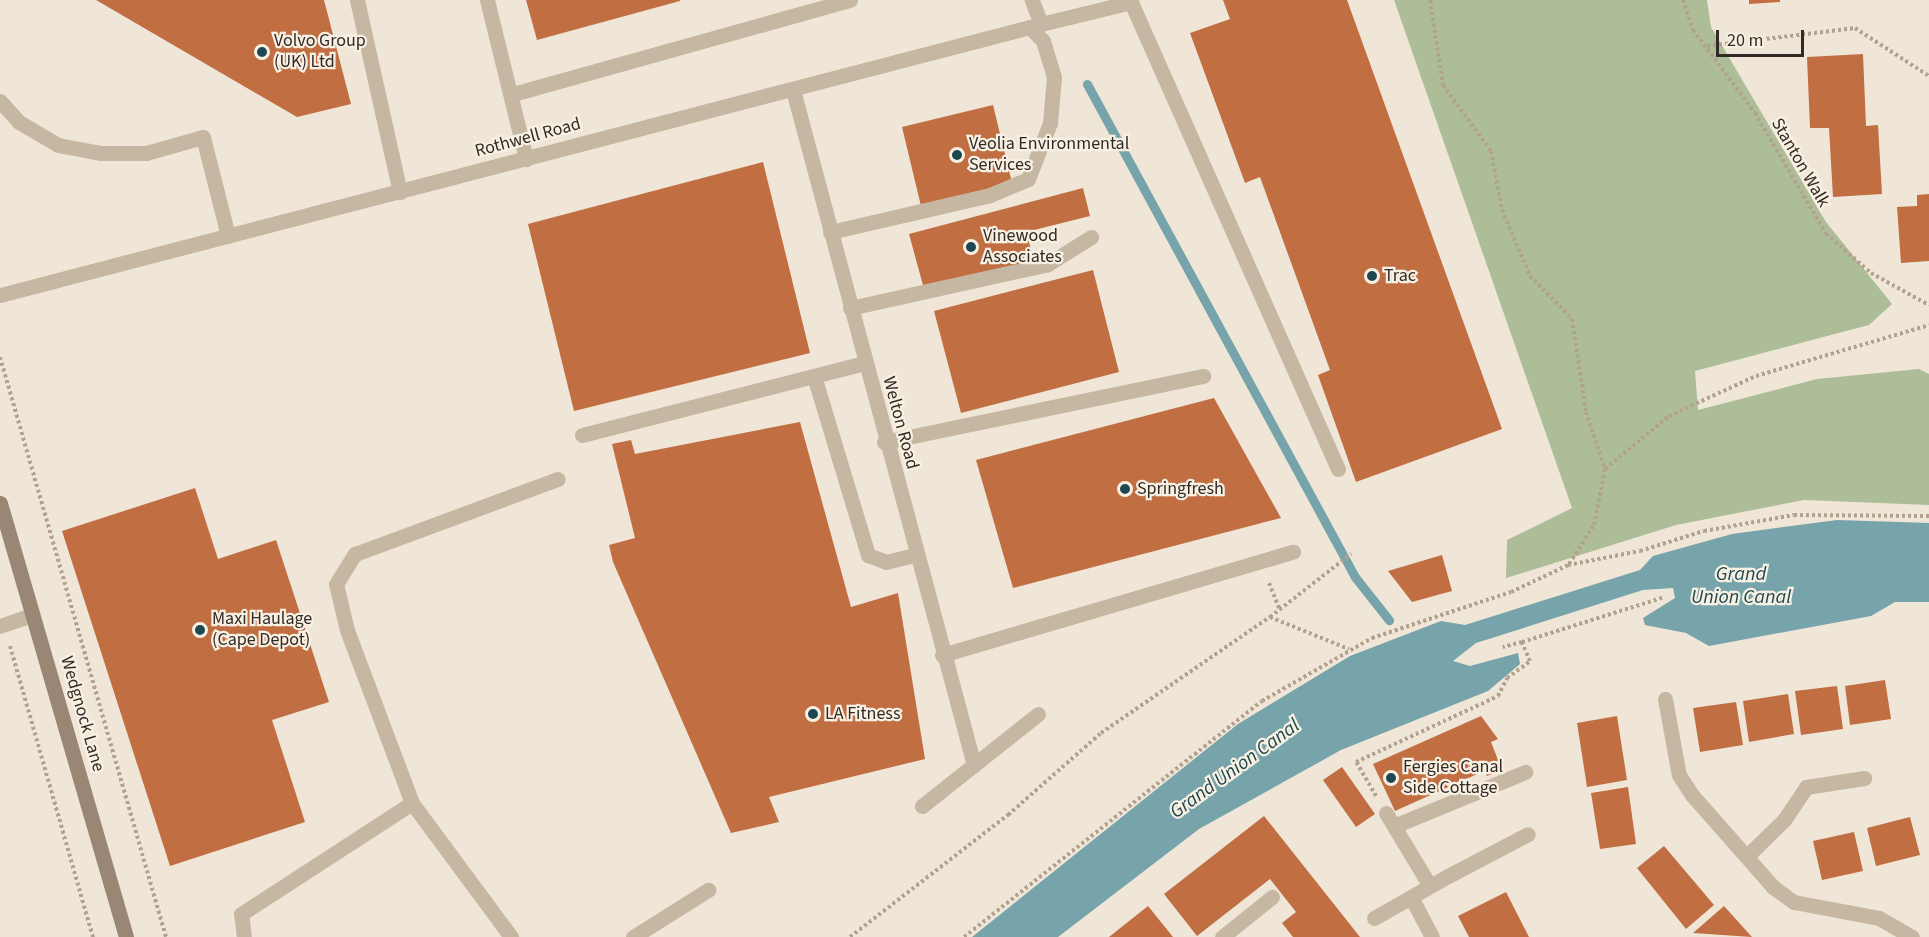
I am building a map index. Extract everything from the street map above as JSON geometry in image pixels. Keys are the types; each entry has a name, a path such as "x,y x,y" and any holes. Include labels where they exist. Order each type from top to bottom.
{"street":[{"path":"357,0 400,192"},
{"path":"487,0 513,94 526,159"},
{"path":"513,94 850,0"},
{"path":"830,232 990,195 1028,180 1050,123 1054,77 1035,26 1032,0"},
{"path":"1130,1 1338,469"},
{"name":"Rothwell Road","path":"0,295 1130,1"},
{"name":"Welton Road","path":"793,90 884,442 974,765"},
{"path":"0,101 19,122 58,145 101,153 146,153 203,137 228,236"},
{"path":"850,308 1048,264 1091,237"},
{"path":"582,435 864,363"},
{"path":"814,376 868,555 886,562 915,555"},
{"path":"884,442 1203,376"},
{"path":"511,937 412,803 347,630 336,584 355,554 558,479"},
{"name":"Wedgnock Lane","path":"0,503 126,937"},
{"path":"942,655 1293,552"},
{"path":"2,625 32,615"},
{"path":"1665,699 1679,775 1692,795 1747,856 1794,902 1879,918 1912,937"},
{"path":"922,806 1038,714"},
{"path":"1430,886 1390,820 1525,772"},
{"path":"1747,856 1784,820 1806,787 1864,777"},
{"path":"244,937 241,914 412,803"},
{"path":"1374,918 1528,834"},
{"path":"633,937 708,890"},
{"path":"1222,937 1272,897"},
{"path":"1411,897 1432,937"}],"path":[{"path":"1430,0 1443,86 1491,151 1502,210 1530,276 1572,319 1586,412 1605,469 1594,525 1568,565"},
{"name":"Stanton Walk","path":"1683,0 1694,30 1755,113 1826,234 1871,273 1929,305"},
{"path":"1707,46 1856,28 1929,76"},
{"path":"1605,469 1690,402 1756,376 1929,325"},
{"path":"0,357 166,937"},
{"path":"964,937 1262,701 1349,649 1511,592 1568,565 1794,515 1929,516"},
{"path":"850,937 1008,816 1101,734 1280,610 1335,563 1351,554"},
{"path":"1261,563 1280,610"},
{"path":"1503,647 1665,597"},
{"path":"1270,617 1349,649"},
{"path":"2,625 93,937"},
{"path":"1390,820 1356,762 1498,696 1507,678 1530,661 1522,642"}],"green space":[{"path":"1394,0 1707,0 1711,27 1826,222 1892,304 1869,325 1695,371 1698,410 1817,379 1919,369 1929,374 1929,505 1804,500 1676,525 1506,578 1507,540 1572,508"}],"water":[{"name":"Grand Union Canal","path":"1837,520 1929,523 1929,602 1895,602 1871,616 1709,646 1686,633 1645,625 1643,618 1675,598 1673,588 1643,590 1476,643 1453,661 1470,666 1518,653 1520,664 1488,691 1341,750 1199,829 1058,937 972,937 1238,724 1350,656 1441,621 1465,625 1640,570 1653,556 1732,534"}],"building":[{"name":"Volvo Group (UK) Ltd","path":"96,0 324,0 351,104 297,117"},
{"path":"526,0 680,0 680,1 537,40"},
{"name":"Trac","path":"1223,0 1347,0 1502,429 1356,482 1318,375 1330,370 1260,177 1245,183 1190,33 1230,19"},
{"path":"1749,0 1780,0 1780,2 1749,4"},
{"path":"1863,54 1866,126 1878,125 1882,194 1833,197 1829,128 1810,128 1807,57"},
{"name":"Veolia Environmental Services","path":"993,105 1012,183 921,206 902,127"},
{"path":"763,162 810,353 574,411 528,224"},
{"name":"Vinewood Associates","path":"1083,188 1090,216 1026,232 1034,260 924,289 909,234"},
{"path":"1929,194 1929,261 1901,263 1897,207 1917,206 1917,195"},
{"path":"1093,270 1119,372 961,413 934,311"},
{"name":"Springfresh","path":"1214,398 1281,518 1013,588 976,460"},
{"path":"800,422 851,607 898,593 925,759 769,797 779,822 731,833 613,562 609,545 635,538 612,444 631,440 635,454"},
{"name":"Maxi Haulage (Cape Depot)","path":"195,488 218,559 276,540 329,702 272,720 305,822 170,866 62,531"},
{"path":"1442,555 1452,591 1412,602 1388,571"},
{"path":"1885,680 1891,719 1850,725 1845,686"},
{"path":"1837,686 1843,729 1801,735 1795,691"},
{"path":"1788,694 1794,734 1749,742 1743,701"},
{"path":"1736,702 1743,745 1700,752 1693,708"},
{"path":"1481,716 1498,739 1491,742 1502,770 1487,776 1484,771 1395,811 1373,764"},
{"path":"1617,716 1627,780 1587,787 1577,723"},
{"path":"1342,767 1375,814 1356,827 1323,780"},
{"path":"1628,787 1636,844 1600,849 1591,793"},
{"path":"1264,816 1360,937 1293,937 1282,923 1296,912 1270,879 1197,936 1164,894"},
{"path":"1910,817 1920,855 1876,866 1867,828"},
{"path":"1854,832 1863,871 1822,880 1813,841"},
{"path":"1664,846 1714,905 1686,929 1637,868"},
{"path":"1506,892 1529,937 1469,937 1458,916"},
{"path":"1148,906 1173,937 1109,937"},
{"path":"1724,906 1752,937 1693,933"}],"waterway":[{"path":"1087,84 1355,577 1389,620"}],"place":[{"name":"Volvo Group (UK) Ltd","path":"262,52"},
{"name":"Veolia Environmental Services","path":"957,155"},
{"name":"Vinewood Associates","path":"971,247"},
{"name":"Trac","path":"1372,276"},
{"name":"Springfresh","path":"1125,489"},
{"name":"Maxi Haulage (Cape Depot)","path":"200,630"},
{"name":"LA Fitness","path":"813,714"},
{"name":"Fergies Canal Side Cottage","path":"1391,778"}]}
